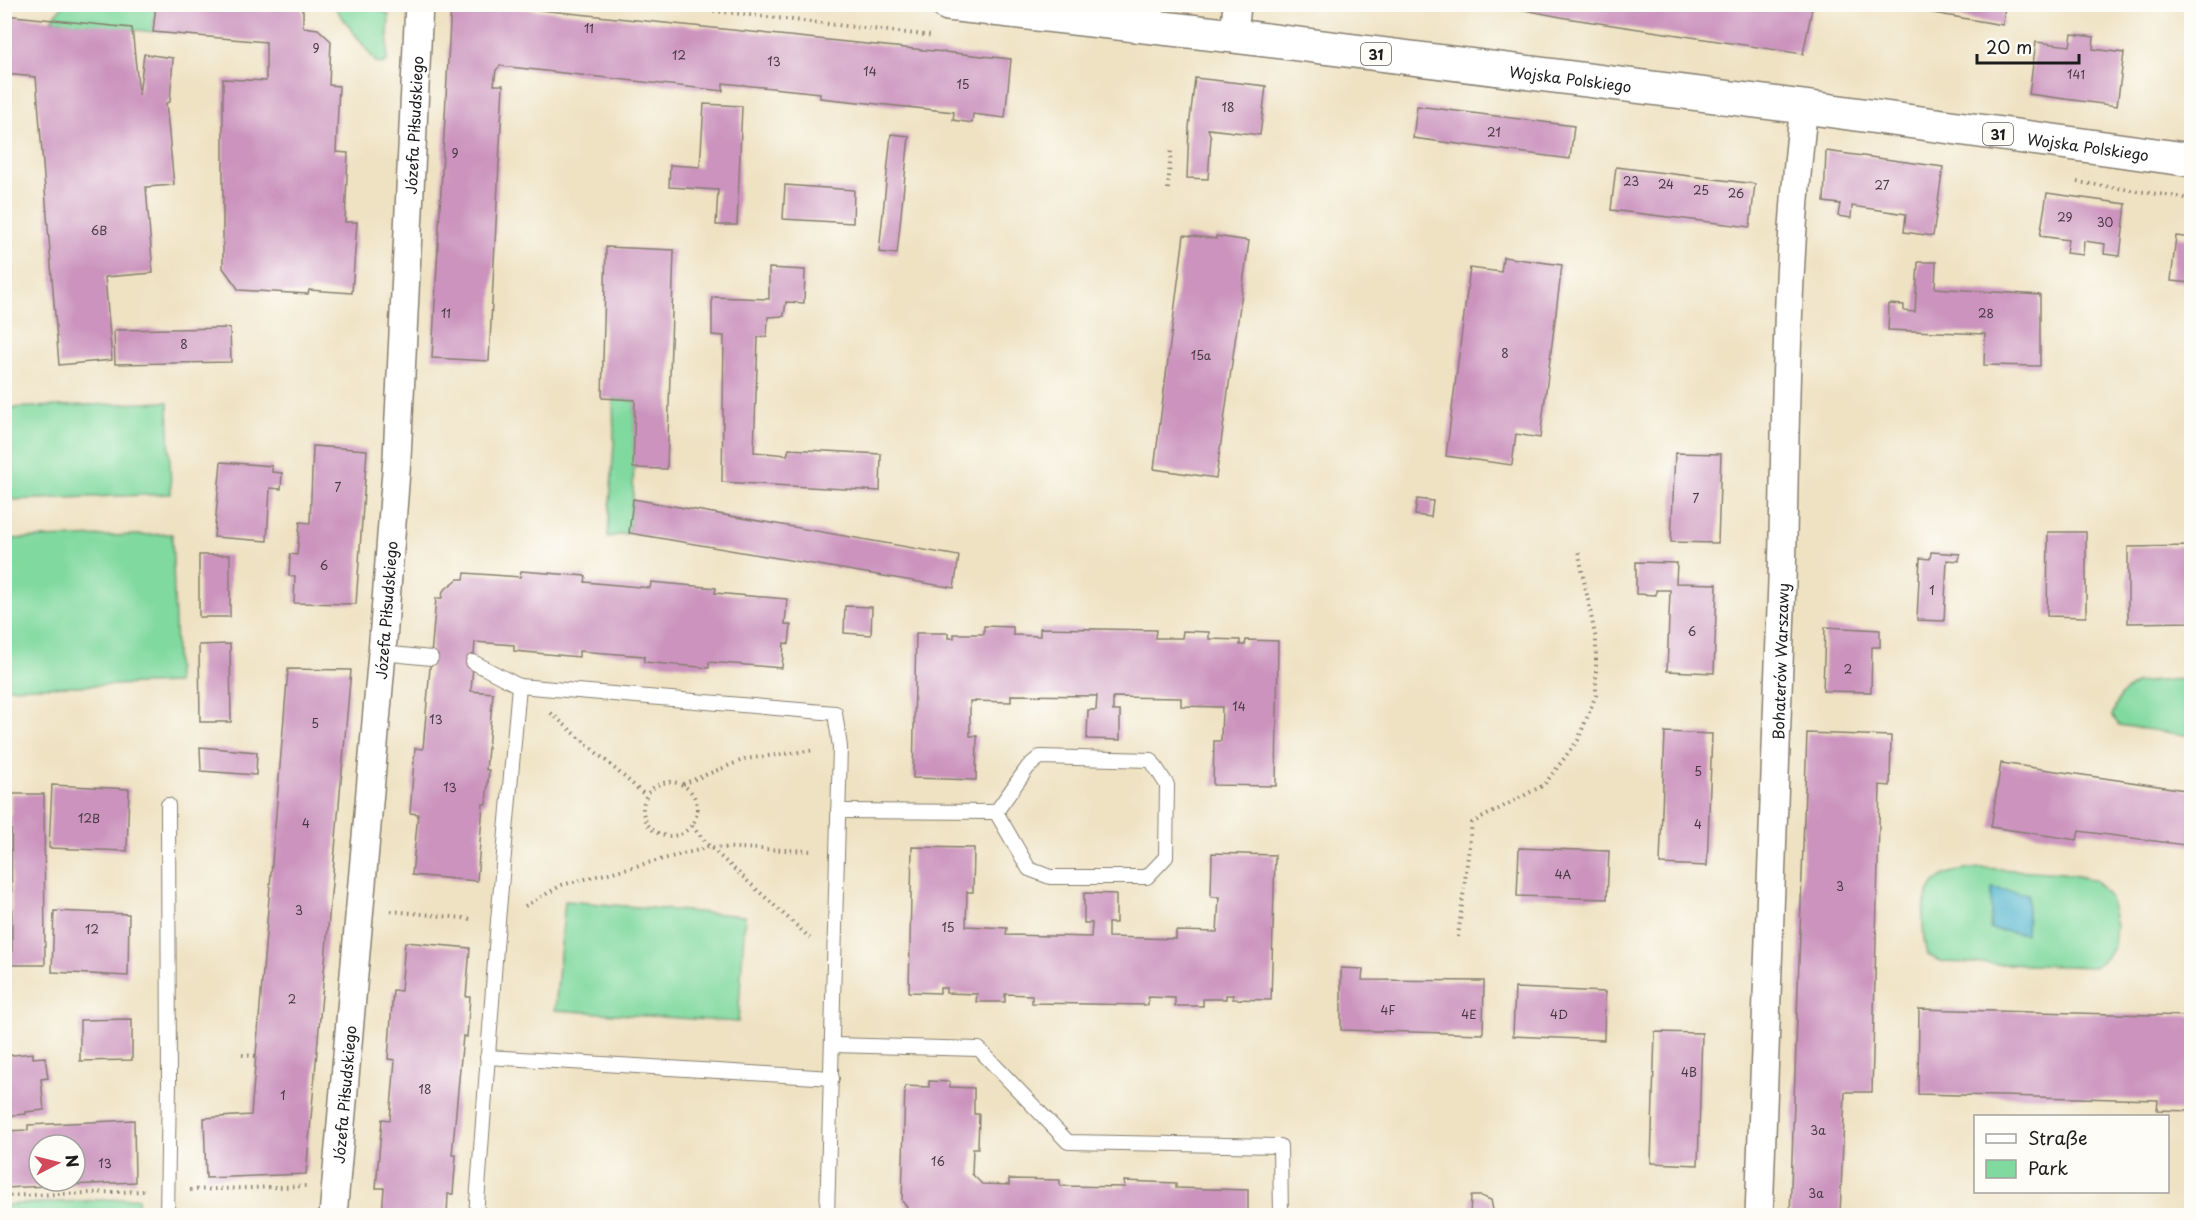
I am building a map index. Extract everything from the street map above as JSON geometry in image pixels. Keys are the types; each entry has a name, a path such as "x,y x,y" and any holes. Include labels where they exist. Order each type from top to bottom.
{"main road":[{"name":"Wojska Polskiego","path":"948,4 1236,20 1804,107 2192,160"}],"street":[{"name":"Józefa Piłsudskiego","path":"333,1215 382,653 396,458 419,4"},
{"name":"Bohaterów Warszawy","path":"1759,1215 1770,960 1788,338 1793,225 1804,107"}],"lane":[{"path":"382,653 431,658"},
{"path":"473,662 519,686 835,713 840,747 827,1215"},
{"path":"476,1215 498,921 519,686"},
{"path":"1040,756 1152,760 1167,785 1166,857 1147,877 1050,877 1029,869 996,812 1028,767 1040,756"},
{"path":"167,1215 168,805"},
{"path":"838,811 996,812"},
{"path":"833,1045 979,1049 1068,1142 1280,1146 1281,1215"},
{"path":"487,1057 832,1078"}],"path":[{"path":"1167,189 1171,150"},
{"path":"1458,937 1472,823 1544,785 1578,740 1596,694 1596,640 1578,550"},
{"path":"519,686 645,795"},
{"path":"683,784 696,800 697,815 692,826 681,834 661,835 647,825 642,811 645,795 655,786 667,781 683,784 745,759 840,747"},
{"path":"692,826 710,847 835,961"},
{"path":"359,909 498,921 562,885 710,847 837,851"},
{"path":"242,1055 256,1056"}],"green space":[{"path":"63,5 156,5 153,32 51,20"},
{"path":"333,5 373,5 389,15 387,61 382,64 376,62"},
{"path":"613,399 635,400 633,499 629,533 608,537 614,441"},
{"path":"168,402 171,494 10,500 7,408"},
{"path":"172,534 177,683 5,688 5,539"},
{"path":"2191,678 2191,736 2119,725 2112,716 2120,696 2136,683"},
{"path":"1983,868 2063,873 2095,880 2110,898 2116,926 2114,946 2107,957 2095,967 1942,962 1927,955 1923,920 1927,897 1932,887 1939,879 1950,873"},
{"path":"565,901 745,916 738,1022 555,1010"},
{"path":"138,1198 138,1215 5,1215 5,1205"}],"water":[{"path":"1992,888 2028,894 2026,934 1990,929"}],"building":[{"path":"156,4 296,4 303,11 303,27 318,29 331,41 329,85 339,86 336,152 348,153 345,222 357,222 352,293 309,290 308,294 239,290 223,268 223,79 266,81 266,42 153,32"},
{"path":"451,4 482,4 1011,59 1005,118 973,114 972,123 953,120 954,112 820,98 820,93 723,83 723,91 500,66 496,70 494,85 503,85 489,361 432,358"},
{"path":"1494,4 1813,4 1803,54 1566,18"},
{"path":"1881,4 2005,4 2003,25"},
{"path":"4,15 132,28 139,95 144,54 173,58 170,102 166,103 174,185 146,187 153,273 105,277 112,360 59,365 36,77 4,74"},
{"path":"2072,34 2094,37 2093,49 2124,53 2117,106 2029,94 2036,42 2070,46"},
{"path":"1195,78 1266,86 1260,135 1208,129 1211,137 1208,179 1187,178 1189,127"},
{"path":"704,104 742,106 737,225 716,225 718,190 669,187 670,165 700,167"},
{"path":"1417,106 1574,126 1570,159 1413,138"},
{"path":"891,134 909,136 897,254 879,252"},
{"path":"1826,151 1943,167 1933,236 1904,232 1906,214 1852,206 1851,218 1838,216 1840,204 1824,202"},
{"path":"1616,167 1755,184 1750,227 1611,210"},
{"path":"785,185 854,190 853,223 783,219"},
{"path":"2047,193 2126,204 2120,256 2104,254 2105,244 2084,241 2083,255 2066,253 2068,240 2040,236"},
{"path":"1184,235 1216,239 1216,236 1249,241 1216,478 1154,469"},
{"path":"2176,236 2192,238 2192,283 2171,281"},
{"path":"606,247 674,250 667,469 633,468 635,400 602,398"},
{"path":"1503,257 1562,265 1540,438 1516,434 1512,465 1446,456 1470,268 1501,272"},
{"path":"1918,262 1936,262 1935,288 2040,295 2040,366 1984,365 1985,334 1888,330 1889,304 1904,305 1904,311 1915,312"},
{"path":"769,268 805,270 804,303 786,302 784,316 768,317 767,336 758,337 754,452 787,455 789,449 881,454 880,491 722,482 724,336 712,335 712,297 769,299"},
{"path":"230,328 231,362 115,364 114,330"},
{"path":"313,446 367,450 356,604 294,603 295,576 289,576 290,554 297,555 300,522 310,523"},
{"path":"1675,453 1721,454 1718,543 1671,542"},
{"path":"221,462 272,466 272,472 282,473 281,489 270,488 267,541 214,537"},
{"path":"633,499 959,556 954,588 629,533"},
{"path":"1417,499 1433,501 1431,517 1415,515"},
{"path":"2048,532 2086,532 2086,617 2047,616"},
{"path":"2192,546 2192,622 2128,623 2128,547"},
{"path":"1931,552 1960,554 1959,561 1947,560 1944,621 1917,620 1920,558 1930,559"},
{"path":"199,555 230,555 230,617 199,617"},
{"path":"1636,562 1677,563 1676,583 1717,584 1714,673 1667,671 1670,590 1656,590 1656,595 1636,594"},
{"path":"521,571 586,576 585,582 650,588 651,582 716,588 715,593 787,599 785,624 791,625 789,644 784,643 782,668 709,662 709,668 644,662 644,656 579,651 579,657 514,651 514,645 475,642 471,691 493,693 486,770 489,770 486,804 483,804 477,881 412,875 418,814 410,813 415,748 423,749 436,598 442,598 443,591 458,579 464,579 465,573 520,577"},
{"path":"845,606 872,607 871,635 844,633"},
{"path":"984,626 1013,627 1013,635 1040,636 1040,628 1156,630 1155,638 1182,638 1183,631 1209,632 1209,639 1240,640 1240,645 1245,645 1246,640 1278,641 1276,786 1213,785 1214,741 1221,741 1222,707 1181,706 1181,698 1113,697 1113,711 1120,711 1120,740 1087,739 1088,710 1096,710 1097,696 1011,695 1011,702 970,701 970,736 977,736 976,780 913,778 916,633 948,633 948,638 954,638 954,634 984,634"},
{"path":"1825,627 1880,630 1880,647 1872,647 1871,692 1823,691"},
{"path":"230,644 231,722 200,722 199,645"},
{"path":"288,669 351,670 306,1174 206,1178 204,1118 251,1115"},
{"path":"1665,732 1712,734 1707,866 1660,864"},
{"path":"1807,733 1891,736 1890,786 1880,785 1872,1092 1845,1092 1840,1215 1790,1215"},
{"path":"200,747 257,752 256,775 201,771"},
{"path":"2001,763 2192,791 2192,846 2079,831 2077,840 1991,827"},
{"path":"52,785 129,789 127,851 49,848"},
{"path":"11,794 44,794 45,965 12,965"},
{"path":"912,847 974,848 973,892 967,892 966,926 1007,928 1006,935 1091,937 1092,923 1084,923 1084,893 1116,894 1116,923 1108,923 1108,937 1176,939 1176,931 1217,932 1219,897 1211,897 1212,853 1275,855 1271,1000 1233,999 1233,995 1226,995 1226,999 1203,999 1203,1006 1175,1006 1175,998 1148,997 1148,1005 1032,1003 1032,995 1005,994 1005,1002 976,1002 977,994 946,993 946,988 940,988 940,993 909,992"},
{"path":"1519,848 1609,851 1607,899 1517,896"},
{"path":"54,911 129,914 128,976 52,972"},
{"path":"405,942 470,948 466,997 470,997 467,1037 463,1036 452,1155 456,1155 453,1194 448,1194 447,1215 382,1215 384,1188 376,1188 382,1119 390,1120 395,1060 388,1059 393,990 401,991"},
{"path":"1341,968 1363,969 1362,980 1484,981 1483,1034 1341,1030"},
{"path":"1515,988 1605,992 1604,1040 1513,1036"},
{"path":"1919,1009 2192,1016 2192,1111 2157,1110 2158,1100 1918,1094"},
{"path":"132,1019 132,1060 80,1061 80,1020"},
{"path":"1655,1032 1702,1033 1698,1165 1651,1163"},
{"path":"33,1053 33,1058 45,1057 48,1078 41,1079 44,1110 4,1116 4,1056"},
{"path":"929,1081 950,1082 950,1087 974,1088 974,1114 979,1114 978,1148 973,1148 972,1174 982,1184 1009,1185 1009,1179 1060,1180 1060,1186 1125,1187 1124,1181 1176,1183 1176,1188 1248,1190 1248,1215 910,1215 904,1210 907,1207 902,1201 905,1086 929,1087"},
{"path":"134,1120 135,1182 87,1184 87,1133 27,1133 27,1187 4,1188 4,1131 28,1130 28,1125"},
{"path":"1471,1196 1481,1196 1491,1200 1494,1215 1470,1215"}]}
